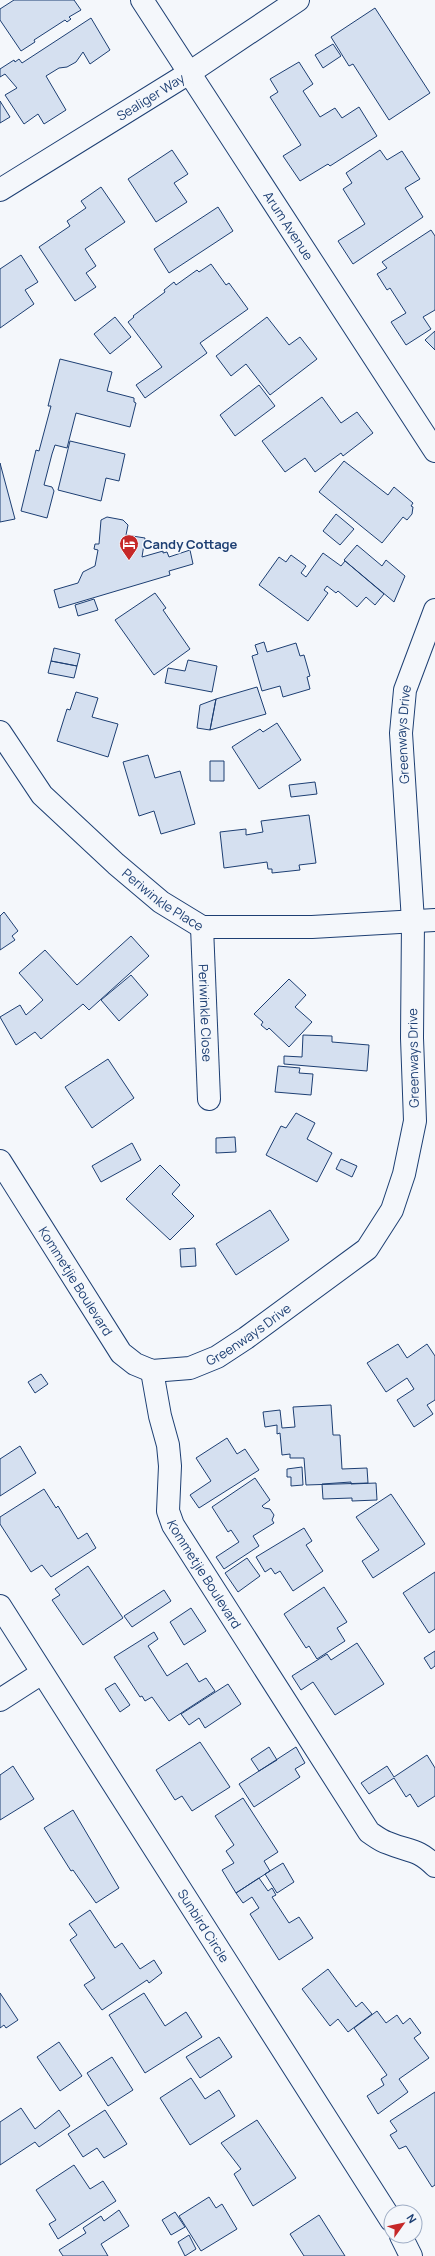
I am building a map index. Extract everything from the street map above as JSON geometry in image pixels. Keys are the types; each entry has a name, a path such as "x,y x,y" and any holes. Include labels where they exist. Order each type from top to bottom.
{"street":[{"name":"Arum Avenue","path":"142,0 435,451"},
{"name":"Sealiger Way","path":"0,190 189,73 298,0"},
{"name":"Greenways Drive","path":"152,1371 190,1368 217,1358 366,1249 392,1210 404,1174 415,1121 412,1038 412,920 401,733 405,690 435,610"},
{"name":"Periwinkle Place","path":"0,732 42,795 127,874 161,902 202,927 312,927 412,920 435,920"},
{"name":"Periwinkle Close","path":"202,927 209,1098"},
{"name":"Kommetjie Boulevard","path":"0,1161 121,1353 135,1364 152,1371 160,1416 168,1445 170,1466 168,1511 173,1525 369,1832 387,1843 418,1853 435,1866"},
{"name":"Sunbird Circle","path":"0,1606 383,2207"},
{"path":"0,1700 42,1673"},
{"path":"405,2244 412,2256"}],"building":[{"path":"14,0 74,0 81,10 69,17 71,19 67,22 65,20 34,40 35,42 21,51 0,20 0,9"},
{"path":"375,8 430,93 389,120 353,64 349,66 331,37"},
{"path":"91,18 110,50 90,64 83,52 76,62 67,67 59,68 46,76 66,110 44,124 38,114 24,124 5,95 17,88 5,74 0,77 0,69 14,60 15,62 19,59 22,63"},
{"path":"333,44 341,56 323,68 315,55"},
{"path":"299,62 313,84 303,91 320,117 335,108 342,118 359,107 377,136 330,166 328,164 300,181 283,156 301,145 270,97 278,92 270,79"},
{"path":"0,101 10,117 0,123"},
{"path":"172,150 188,174 174,183 187,202 156,222 128,179"},
{"path":"380,150 387,160 402,151 420,179 405,188 423,217 353,264 338,241 365,224 343,189 352,183 346,173"},
{"path":"101,187 125,222 85,249 96,266 86,273 96,287 75,301 39,247 70,226 67,221 86,208 81,201"},
{"path":"218,207 233,231 169,273 154,249"},
{"path":"431,230 435,236 435,310 423,317 431,329 406,345 391,322 406,313 390,288 387,290 377,274 387,268 382,262"},
{"path":"21,255 38,282 25,290 34,304 0,328 0,269"},
{"path":"211,264 226,285 229,283 248,309 200,343 207,353 145,398 136,385 162,367 128,322 134,317 133,316 165,292 164,290 174,282 176,285 197,270 199,272"},
{"path":"115,317 131,337 110,354 94,334"},
{"path":"267,317 289,345 300,337 317,359 270,395 246,364 231,376 216,356"},
{"path":"435,331 435,350 425,340"},
{"path":"60,359 112,372 107,391 134,398 134,402 136,403 130,427 76,413 67,448 55,445 52,454 44,485 52,487 54,491 47,518 21,511 36,450 39,451 51,406 48,406"},
{"path":"259,385 275,406 235,436 220,415"},
{"path":"322,397 341,423 357,412 373,433 343,456 341,453 315,472 305,458 285,472 262,441"},
{"path":"70,441 125,454 119,481 106,478 101,501 58,490"},
{"path":"344,461 388,495 394,487 413,503 411,506 413,507 412,514 407,520 403,517 382,543 319,492"},
{"path":"0,463 15,519 0,522"},
{"path":"336,514 354,529 340,545 323,531"},
{"path":"107,517 123,520 128,525 126,535 145,538 142,557 163,551 163,553 167,552 169,557 190,550 193,564 169,571 170,575 59,608 54,590 78,583 83,572 95,566 98,550 94,549 95,544 99,544 101,520"},
{"path":"357,545 382,566 386,560 405,576 394,602 344,560"},
{"path":"323,553 341,566 345,561 384,594 375,605 366,597 357,607 338,591 336,593 327,586 324,590 328,593 308,621 259,585 279,557 286,562 291,555 306,566 301,573 306,577"},
{"path":"155,593 166,608 163,610 190,649 154,675 115,620"},
{"path":"94,599 98,610 78,616 75,605"},
{"path":"264,642 267,652 296,643 300,656 304,655 310,676 307,677 310,689 283,697 280,686 262,691 252,656 258,654 255,645"},
{"path":"54,648 80,654 77,666 51,661"},
{"path":"188,660 217,666 212,692 165,683 168,668 185,671"},
{"path":"51,661 77,666 74,678 48,673"},
{"path":"257,687 266,714 210,730 216,699"},
{"path":"76,692 98,698 92,717 118,724 108,757 57,741 67,709 70,710"},
{"path":"216,699 210,730 197,728 200,705"},
{"path":"277,723 301,760 259,789 232,747 260,729 263,732"},
{"path":"148,755 155,778 180,771 195,824 161,834 154,811 139,816 123,762"},
{"path":"210,761 224,761 224,781 210,781"},
{"path":"315,782 317,794 291,797 289,785"},
{"path":"309,815 316,863 299,865 300,870 272,873 272,869 268,869 267,862 224,868 220,832 246,829 246,835 263,832 261,821"},
{"path":"4,912 18,931 12,936 15,940 0,950 0,916"},
{"path":"131,936 149,956 89,1010 83,1004 41,1039 35,1032 16,1045 0,1017 20,1005 26,1015 43,1000 19,973 45,950 77,985"},
{"path":"131,975 148,995 119,1021 101,1000"},
{"path":"289,979 306,995 295,1007 312,1022 289,1047 269,1028 267,1030 261,1025 263,1022 254,1014"},
{"path":"303,1035 332,1036 332,1042 369,1045 367,1071 284,1064 284,1056 302,1057"},
{"path":"108,1059 134,1098 92,1128 65,1087"},
{"path":"278,1066 300,1068 299,1073 313,1074 311,1095 275,1092"},
{"path":"296,1113 315,1123 307,1139 332,1153 317,1182 266,1155 281,1126 286,1128"},
{"path":"235,1137 236,1152 216,1153 216,1138"},
{"path":"132,1143 141,1160 101,1182 92,1166"},
{"path":"341,1159 357,1166 352,1177 336,1169"},
{"path":"160,1165 180,1185 172,1194 194,1216 170,1240 126,1199"},
{"path":"270,1210 289,1240 236,1275 216,1244"},
{"path":"195,1248 196,1266 181,1267 180,1249"},
{"path":"398,1344 407,1358 427,1344 435,1356 435,1400 427,1405 433,1414 414,1427 397,1400 414,1389 407,1378 386,1392 367,1363"},
{"path":"41,1374 48,1384 35,1393 28,1382"},
{"path":"331,1405 333,1435 340,1435 342,1469 367,1468 368,1483 306,1485 304,1458 290,1458 290,1454 282,1455 280,1433 277,1434 277,1425 265,1427 263,1412 280,1410 282,1428 295,1427 293,1407"},
{"path":"227,1438 237,1454 245,1449 259,1470 199,1508 190,1495 211,1481 196,1458"},
{"path":"20,1446 36,1473 0,1496 0,1459"},
{"path":"302,1467 303,1485 291,1486 291,1477 287,1477 287,1469"},
{"path":"255,1478 270,1500 262,1506 270,1509 274,1515 272,1520 274,1523 253,1536 259,1546 224,1569 216,1557 239,1542 231,1530 228,1532 212,1507"},
{"path":"351,1482 351,1484 376,1483 377,1500 352,1501 352,1498 323,1499 322,1484"},
{"path":"44,1489 56,1508 58,1506 78,1539 87,1533 96,1548 51,1577 42,1565 31,1572 0,1524 0,1517"},
{"path":"391,1494 425,1544 373,1578 362,1561 379,1550 356,1517"},
{"path":"304,1528 312,1541 306,1545 323,1571 293,1591 280,1571 275,1574 271,1568 265,1572 256,1557"},
{"path":"247,1558 260,1576 238,1592 225,1573"},
{"path":"88,1566 123,1618 83,1645 52,1600 60,1595 55,1589"},
{"path":"435,1572 435,1629 429,1633 403,1593"},
{"path":"324,1587 347,1622 337,1628 345,1641 317,1659 309,1646 306,1648 284,1614"},
{"path":"164,1590 171,1601 132,1627 124,1616"},
{"path":"191,1608 206,1631 184,1645 170,1622"},
{"path":"154,1632 158,1639 148,1646 167,1676 187,1663 199,1682 206,1678 215,1691 169,1721 152,1697 145,1701 142,1696 140,1697 114,1657"},
{"path":"357,1643 384,1684 335,1715 313,1682 301,1690 292,1676 327,1654 331,1660"},
{"path":"435,1651 435,1666 431,1669 424,1658"},
{"path":"115,1683 130,1705 120,1712 105,1689"},
{"path":"228,1684 241,1704 205,1728 199,1718 189,1725 181,1714"},
{"path":"200,1742 230,1787 192,1811 182,1796 175,1800 156,1770"},
{"path":"269,1747 277,1760 259,1771 251,1759"},
{"path":"296,1747 305,1763 295,1769 300,1777 254,1807 239,1784"},
{"path":"427,1755 435,1768 435,1796 418,1807 410,1794 406,1797 394,1778 369,1794 361,1783 387,1766 394,1777"},
{"path":"13,1766 34,1799 0,1820 0,1775"},
{"path":"243,1798 278,1852 264,1861 270,1871 236,1893 222,1870 234,1863 226,1851 234,1845 215,1816"},
{"path":"73,1810 119,1888 96,1903 73,1870 71,1871 44,1828"},
{"path":"283,1863 294,1882 277,1893 265,1874"},
{"path":"259,1878 268,1891 272,1888 276,1895 272,1897 289,1923 299,1917 313,1938 279,1960 250,1914 259,1908 252,1897 243,1903 236,1893"},
{"path":"90,1910 115,1948 122,1943 140,1969 154,1960 162,1973 149,1983 147,1980 102,2010 84,1985 95,1978 70,1940 77,1935 69,1924"},
{"path":"328,1969 356,2007 362,2002 372,2014 348,2032 338,2019 330,2026 302,1989"},
{"path":"0,1993 18,2020 6,2028 4,2025 0,2028"},
{"path":"144,1993 165,2026 186,2012 202,2037 145,2073 109,2015"},
{"path":"377,2011 386,2023 397,2015 403,2024 410,2018 421,2033 414,2038 429,2058 399,2079 408,2092 378,2114 367,2096 384,2085 381,2079 387,2075 354,2028"},
{"path":"219,2037 232,2057 200,2078 186,2057"},
{"path":"59,2042 82,2076 60,2091 37,2057"},
{"path":"112,2057 133,2090 108,2106 87,2073"},
{"path":"191,2078 205,2099 219,2090 235,2116 190,2145 160,2098"},
{"path":"435,2092 435,2185 432,2187 406,2146 399,2149 390,2135 397,2131 390,2121"},
{"path":"21,2108 35,2129 59,2110 70,2126 39,2147 35,2142 0,2165 0,2122"},
{"path":"105,2110 127,2144 104,2158 97,2148 83,2157 68,2134"},
{"path":"257,2120 296,2178 253,2206 234,2174 241,2169 221,2143"},
{"path":"74,2165 90,2189 103,2181 116,2201 58,2239 49,2224 56,2220 36,2190"},
{"path":"209,2197 216,2208 222,2204 237,2229 201,2251 179,2216"},
{"path":"119,2210 129,2226 101,2244 108,2256 63,2256 59,2250 86,2233 83,2228 101,2216 104,2221"},
{"path":"175,2212 185,2227 171,2235 162,2220"},
{"path":"319,2215 345,2256 304,2256 290,2234"},
{"path":"189,2235 196,2249 185,2256 178,2242"}],"place":[{"name":"Candy Cottage","path":"129,561"}]}
